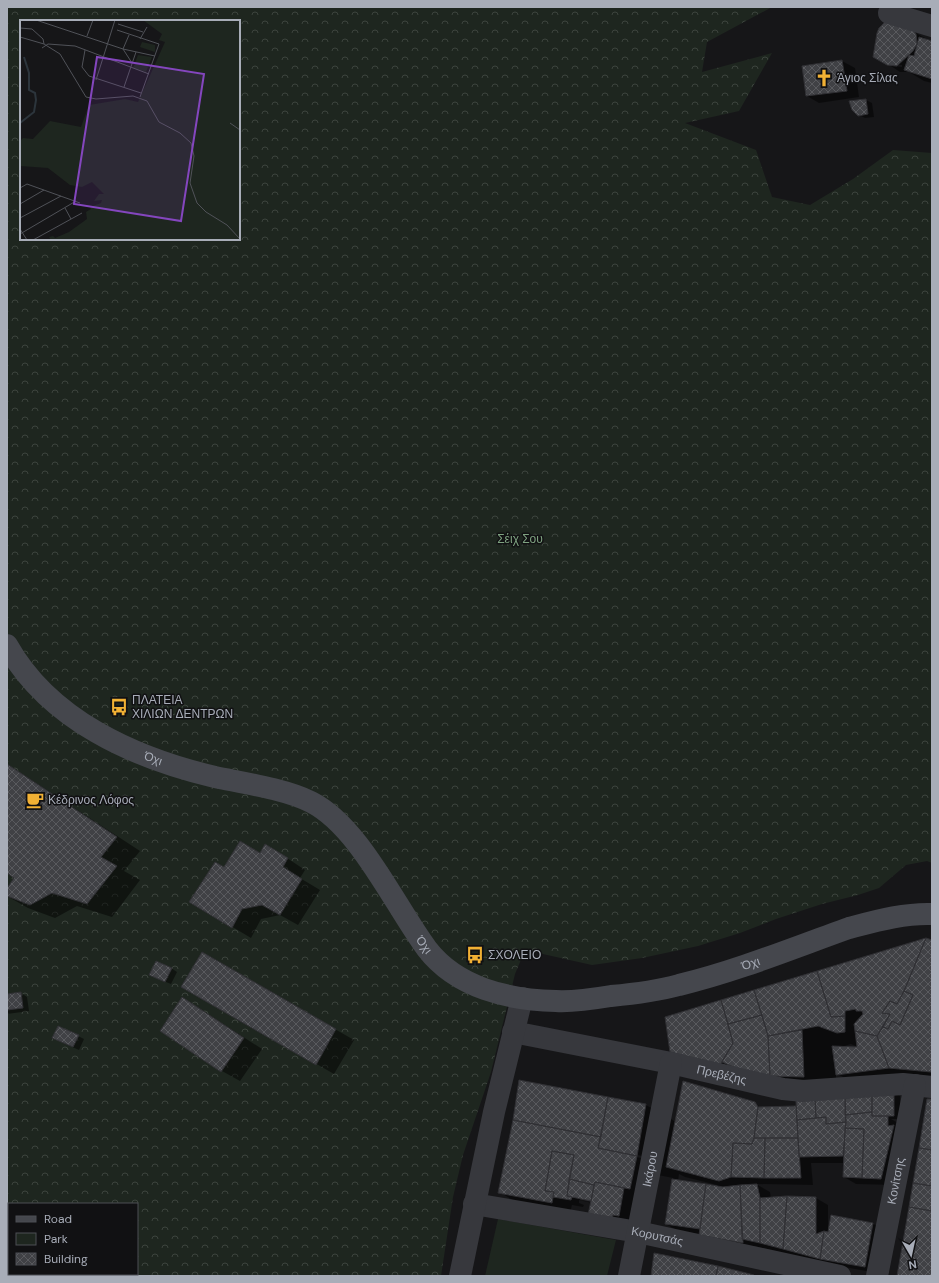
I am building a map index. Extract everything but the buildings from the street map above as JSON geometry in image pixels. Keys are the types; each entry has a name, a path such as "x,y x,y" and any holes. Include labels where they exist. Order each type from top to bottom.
{"main road":[{"name":"Όχι","path":"7,645 25,674 37,687 54,704 82,725 126,747 178,767 290,794 321,807 339,823 358,846 424,945 439,962 457,976 476,986 503,995 557,1001 579,1000 678,986 733,969 849,928 893,917 914,914 932,914"}],"street":[{"path":"889,13 928,21"},
{"path":"460,1276 494,1112 522,998"},
{"name":"Πρεβέζης","path":"513,1032 671,1063 766,1086 803,1091 903,1084 923,1086"},
{"name":"Ικάρου","path":"630,1275 671,1063"},
{"name":"Κονίτσης","path":"877,1276 923,1086"},
{"name":"Κορυτσάς","path":"474,1204 638,1232 840,1276"}],"green space":[{"name":"Σέιχ Σου","path":"7,7 772,7 707,42 702,72 772,53 739,111 685,123 756,150 772,197 810,205 853,179 893,150 932,153 932,863 927,861 906,865 879,888 858,895 822,904 698,946 642,958 592,965 525,950 515,974 491,1072 463,1155 453,1197 441,1276 7,1276"},
{"path":"498,1219 616,1240 607,1276 485,1276"}],"place":[{"name":"Άγιος Σίλας","path":"824,78"},
{"name":"ΠΛΑΤΕΙΑ ΧΙΛΙΩΝ ΔΕΝΤΡΩΝ","path":"119,707"},
{"name":"Κέδρινος Λόφος","path":"35,800"},
{"name":"ΣΧΟΛΕΙΟ","path":"475,955"}]}
